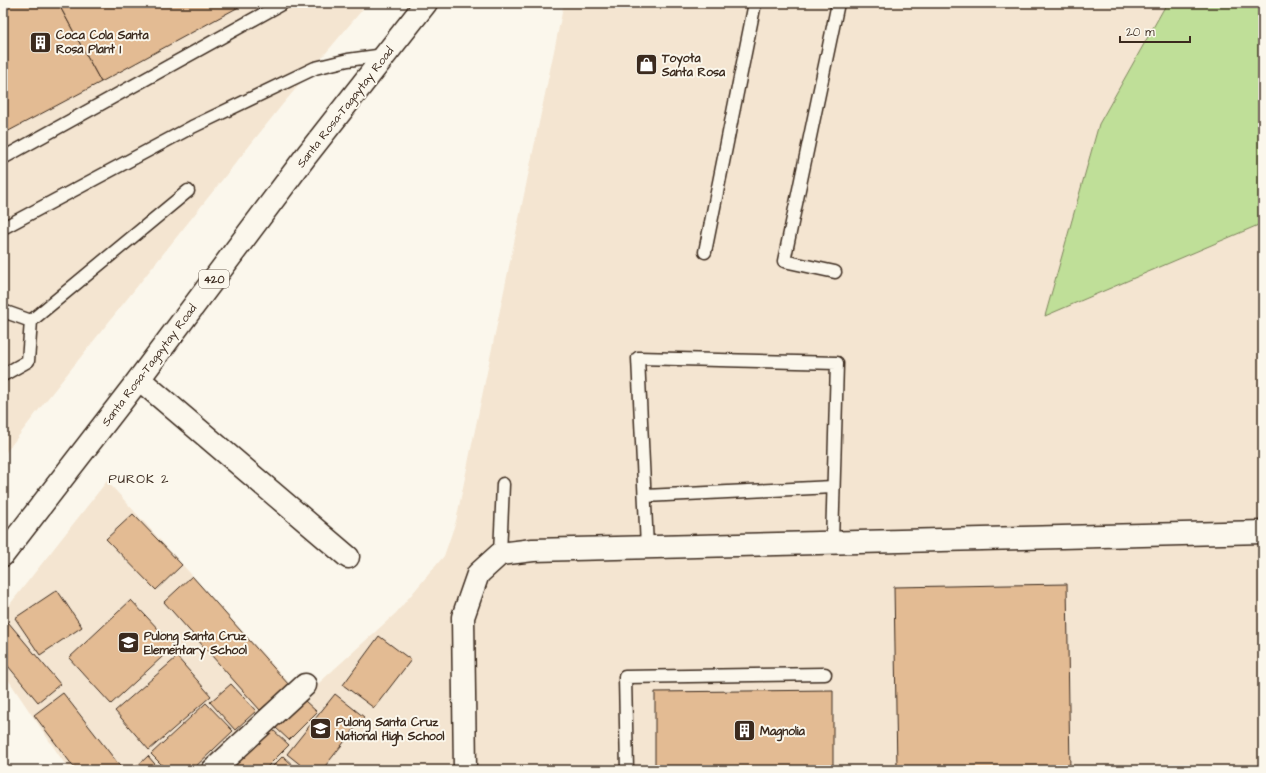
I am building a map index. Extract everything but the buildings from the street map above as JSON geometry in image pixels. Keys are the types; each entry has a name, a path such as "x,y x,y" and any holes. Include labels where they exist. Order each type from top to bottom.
{"street":[{"name":"Santa Rosa-Tagaytay Road","path":"3,555 139,379 301,163 426,3"},
{"path":"139,379 348,557"},
{"path":"465,770 463,617 478,574 500,554 533,550 1263,532"},
{"path":"213,770 305,686"}],"lane":[{"path":"3,158 283,3"},
{"path":"705,252 755,3"},
{"path":"835,272 784,261 838,3"},
{"path":"3,228 192,127 315,68 348,60 384,55"},
{"path":"3,375 28,361 31,321 188,191"},
{"path":"3,310 31,321"},
{"path":"647,547 638,358 837,363 832,542"},
{"path":"500,554 503,484"},
{"path":"645,496 834,487"},
{"path":"627,770 625,677 825,674"}],"shaded area":[{"path":"3,3 368,3 282,105 3,456"},
{"path":"564,3 1167,3 1099,124 1045,316 1263,223 1263,770 223,770 396,613 444,556 456,521"},
{"name":"Pulong Santa Cruz Elementary School","path":"107,481 292,686 201,770 69,770 3,672 3,613"}],"green space":[{"path":"1167,3 1263,3 1263,223 1045,316 1099,124"}],"place":[{"name":"Coca Cola Santa Rosa Plant 1","path":"41,42"},
{"name":"Toyota Santa Rosa","path":"647,65"},
{"name":"Pulong Santa Cruz Elementary School","path":"128,643"},
{"name":"Pulong Santa Cruz National High School","path":"320,729"},
{"name":"Magnolia","path":"744,731"}],"district":[{"name":"PUROK 2","path":"139,478"}]}
